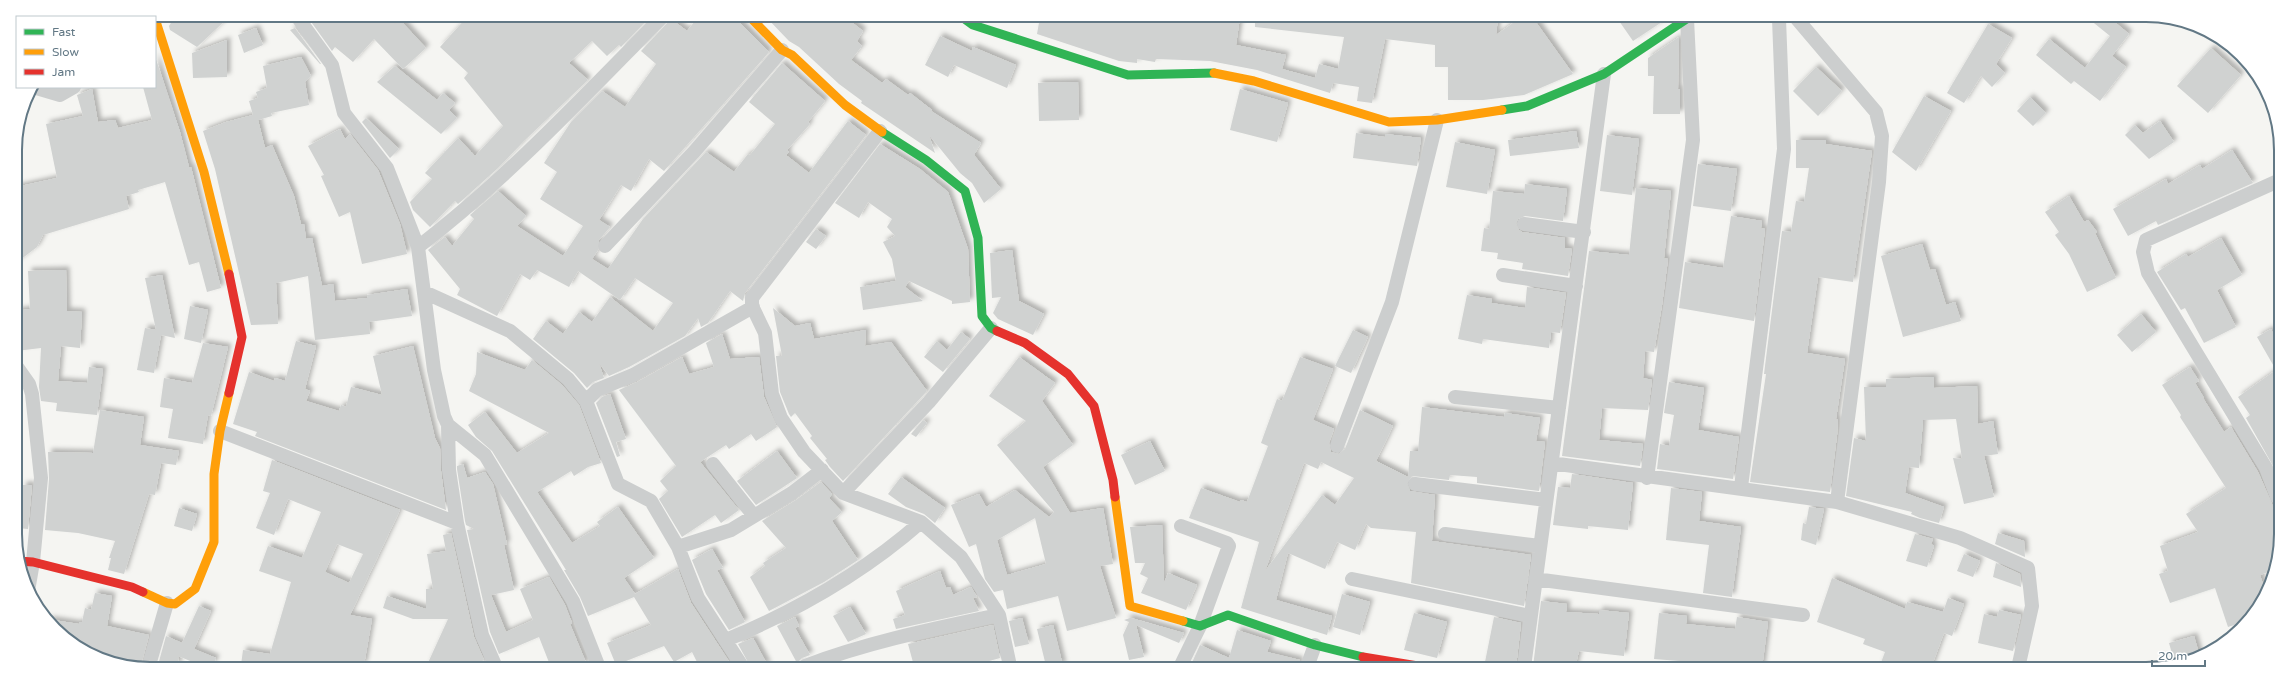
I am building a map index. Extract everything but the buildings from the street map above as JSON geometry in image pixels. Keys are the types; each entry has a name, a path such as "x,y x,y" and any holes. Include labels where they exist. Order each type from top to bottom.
{"street":[{"path":"25,561 33,562 132,587 167,603 175,604 184,599 195,588 214,542 214,474 220,431 242,337 234,295 204,172 156,22"},
{"path":"301,22 332,65 344,113 387,168 418,247 434,370 444,416 448,425 449,470 457,523 482,635 494,662"},
{"path":"418,247 462,213 531,149 657,22"},
{"path":"755,22 782,50 792,54 845,105 880,131 926,160 965,191 978,238 982,316 991,328 1025,343 1068,374 1094,406 1113,480 1130,606 1200,626 1228,615 1314,645 1365,657 1394,662"},
{"path":"969,22 973,25 984,22 1128,75 1208,72 1254,81 1389,122 1436,120 1527,106 1604,74 1682,22"},
{"path":"1647,478 1693,140 1687,22"},
{"path":"1741,487 1784,149 1779,22"},
{"path":"1800,22 1876,112 1882,136 1879,182 1837,502"},
{"path":"605,246 694,152 782,50"},
{"path":"1525,662 1584,232 1604,74"},
{"path":"38,88 60,94 72,88"},
{"path":"1337,446 1372,360 1392,302 1436,120"},
{"path":"880,131 752,298 753,308 765,332 772,394 781,418 804,452 843,493 921,522 961,557 999,615 1009,662"},
{"path":"2274,183 2146,240 2143,252 2148,273 2266,468 2274,489"},
{"path":"1524,224 1584,232"},
{"path":"1503,275 1576,286"},
{"path":"424,292 510,331 568,379 586,401 618,484 651,501 678,547 698,598 740,662"},
{"path":"586,401 597,390 633,375 753,308"},
{"path":"843,493 929,402 991,328"},
{"path":"22,375 29,384 32,394 41,478 30,578"},
{"path":"1455,397 1559,408"},
{"path":"448,425 485,455 573,601 596,662"},
{"path":"220,431 457,523"},
{"path":"1551,463 1647,478 1741,487 1837,502 1960,538 2028,568 2032,606 2019,662"},
{"path":"714,464 754,516"},
{"path":"678,547 731,530 792,493 822,470"},
{"path":"1415,484 1546,500"},
{"path":"726,640 764,624 854,574 921,522"},
{"path":"1180,526 1228,543 1230,546 1200,626 1182,662"},
{"path":"1445,534 1540,546"},
{"path":"1352,579 1530,616"},
{"path":"1535,579 1803,615"},
{"path":"150,662 167,603"},
{"path":"815,662 846,650 895,637 999,615"},
{"path":"1309,662 1314,645"}],"traffic: fast":[{"path":"969,22 973,25 1128,75 1214,73"},
{"path":"1502,110 1527,106 1604,74 1682,22"},
{"path":"882,132 926,160 965,191 978,238 982,316 991,328 997,331"},
{"path":"1183,621 1200,626 1228,615 1315,645 1363,657"}],"traffic: slow":[{"path":"156,22 204,172 229,274"},
{"path":"755,22 782,50 792,55 845,105 882,132"},
{"path":"1214,73 1254,81 1389,122 1437,120 1502,110"},
{"path":"143,592 167,603 175,604 195,589 214,542 214,474 220,431 229,393"},
{"path":"1115,497 1130,606 1183,621"}],"traffic: jam":[{"path":"229,274 242,337 229,393"},
{"path":"997,331 1025,343 1068,374 1094,406 1113,480 1115,497"},
{"path":"25,561 33,562 132,587 143,592"},
{"path":"1363,657 1394,662"}]}
